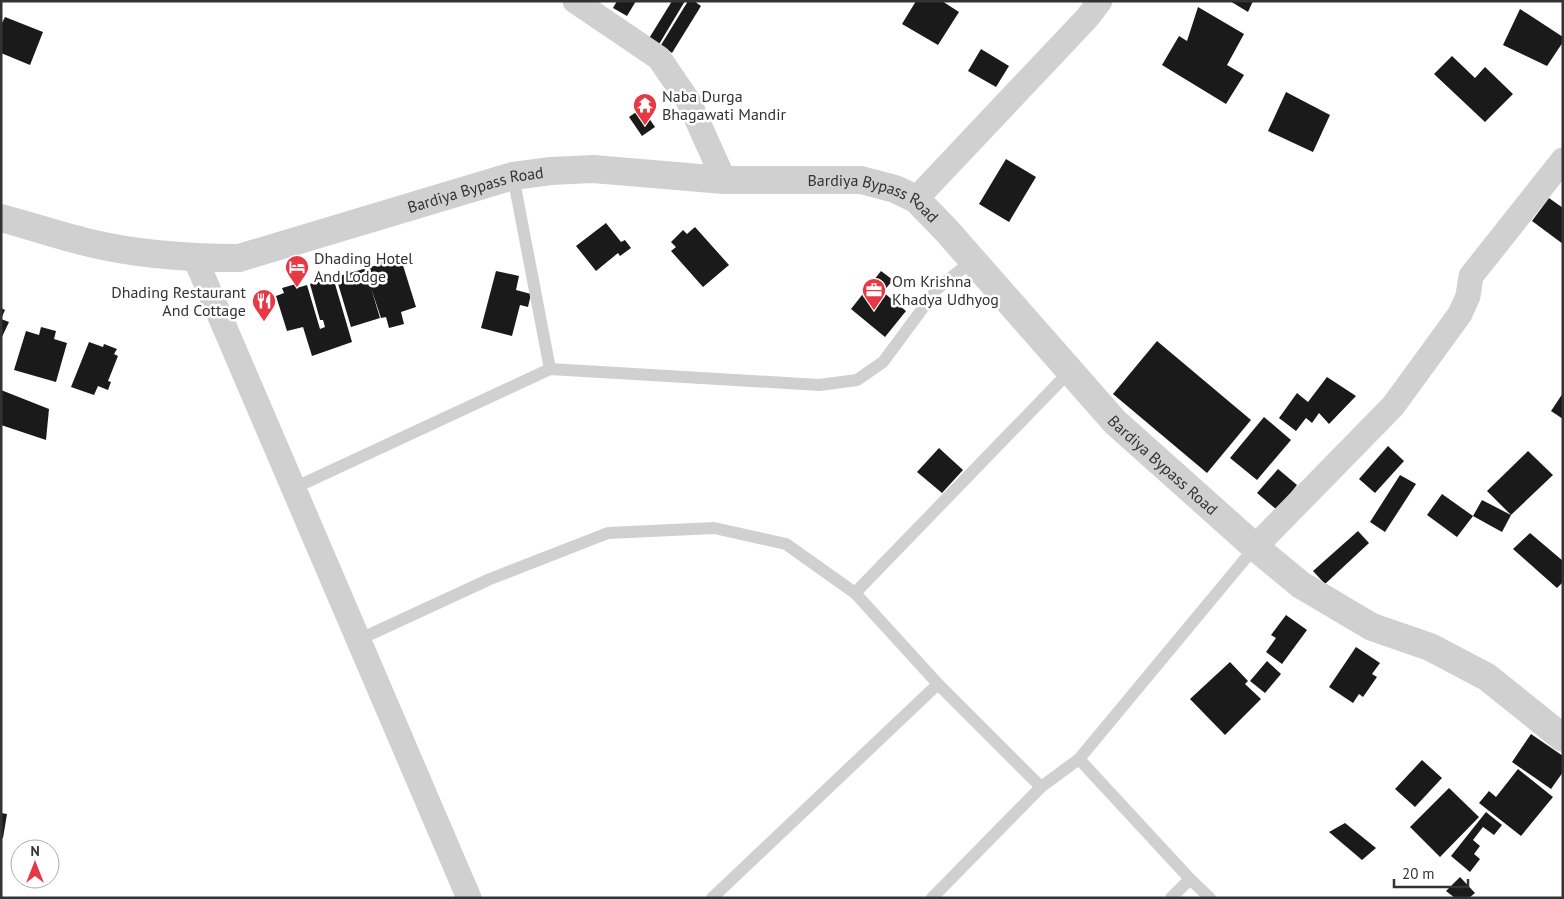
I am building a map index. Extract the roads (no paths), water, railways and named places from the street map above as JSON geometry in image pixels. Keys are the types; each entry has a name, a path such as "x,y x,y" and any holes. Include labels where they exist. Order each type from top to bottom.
{"street":[{"path":"575,1 660,58 689,102 724,180"},
{"path":"916,199 1089,7"},
{"path":"1255,547 1393,406 1460,314 1468,296 1471,276 1563,160"},
{"name":"Bardiya Bypass Road","path":"1,218 90,243 139,252 195,258 239,258 513,176 551,171 593,169 724,180 861,180 895,189 916,199 973,260 1115,422 1255,547 1301,585 1372,627 1430,647 1487,677 1563,738"},
{"path":"195,258 469,898"}],"lane":[{"path":"513,176 550,369"},
{"path":"294,488 550,369 819,385 857,380 883,362 937,289 973,260"},
{"path":"855,593 1070,371"},
{"path":"358,640 490,579 608,533 714,528 786,544 855,593 938,684 1041,787"},
{"path":"932,898 1041,787 1079,759 1255,547"},
{"path":"712,898 938,684"},
{"path":"1079,759 1190,879 1210,898"},
{"path":"1171,898 1190,879"}],"place":[{"name":"Naba Durga Bhagawati Mandir","path":"645,126"},
{"name":"Dhading Hotel And Lodge","path":"297,288"},
{"name":"Om Krishna Khadya Udhyog","path":"874,311"},
{"name":"Dhading Restaurant And Cottage","path":"264,322"}]}
